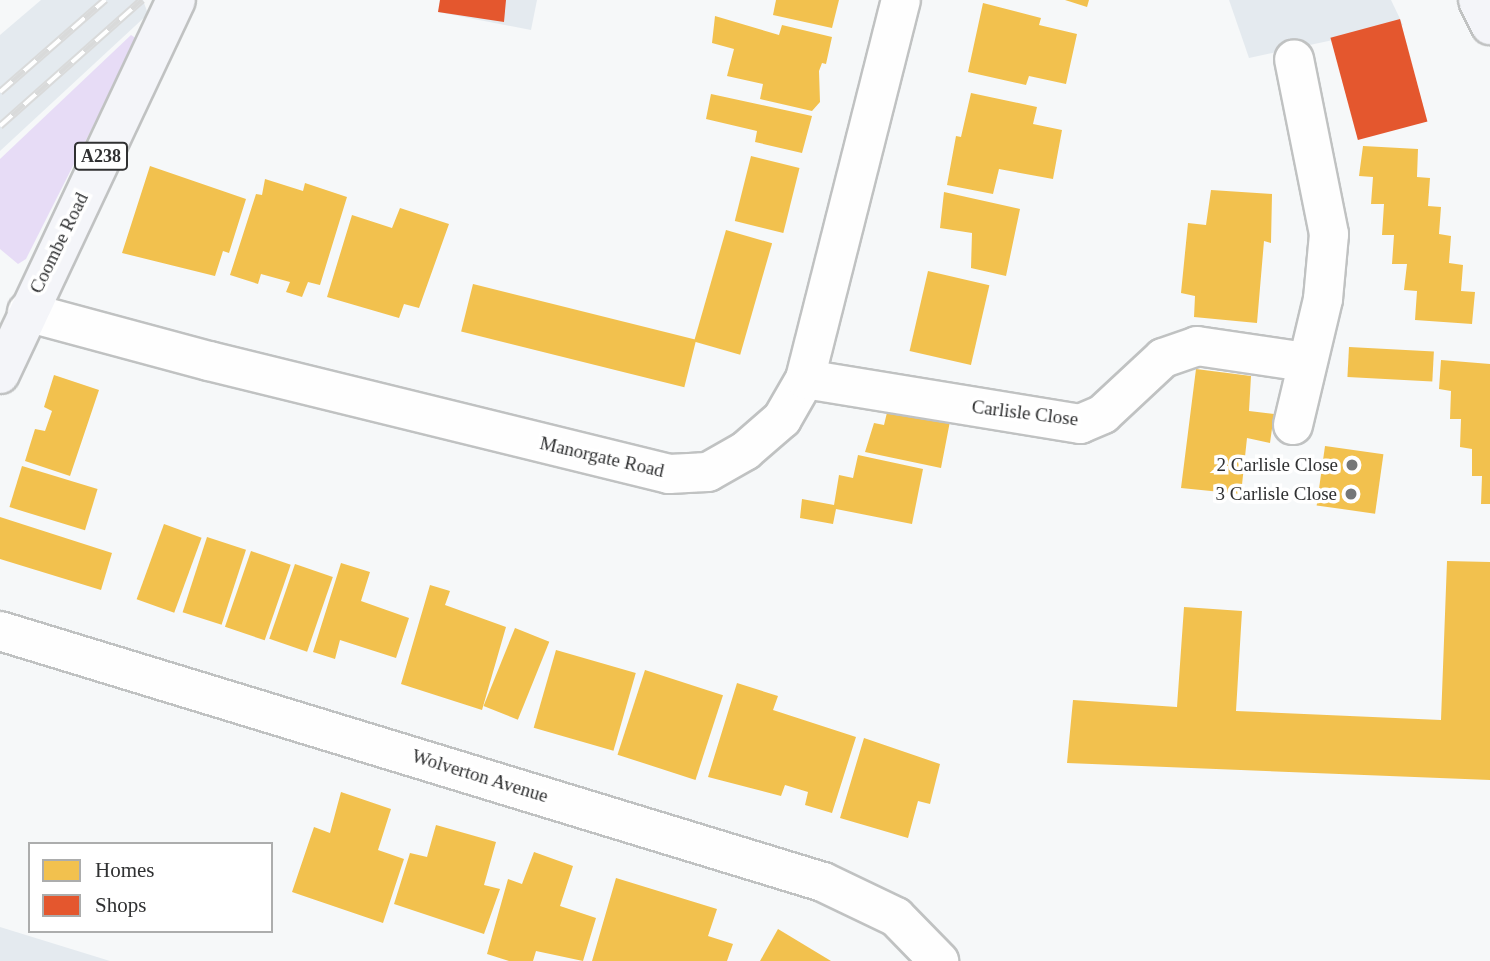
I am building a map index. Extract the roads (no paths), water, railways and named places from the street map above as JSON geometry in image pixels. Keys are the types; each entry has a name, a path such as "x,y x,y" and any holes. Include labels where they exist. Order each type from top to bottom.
{"main road":[{"name":"Coombe Road","path":"0,374 176,0"},
{"path":"1478,0 1490,25"}],"street":[{"name":"Manorgate Road","path":"27,312 209,361 669,474 708,472 745,451 782,419 805,379 901,0"},
{"path":"1293,425 1305,362 1323,299 1329,234 1294,59"},
{"name":"Carlisle Close","path":"805,379 1080,424 1103,414 1163,358 1197,346 1305,362"},
{"name":"Wolverton Avenue","path":"0,631 823,883 896,917 939,961"}],"railway":[{"path":"0,92 105,0"},
{"path":"0,126 142,0"}],"place":[{"name":"2 Carlisle Close","path":"1352,465"},
{"name":"3 Carlisle Close","path":"1351,494"}]}
